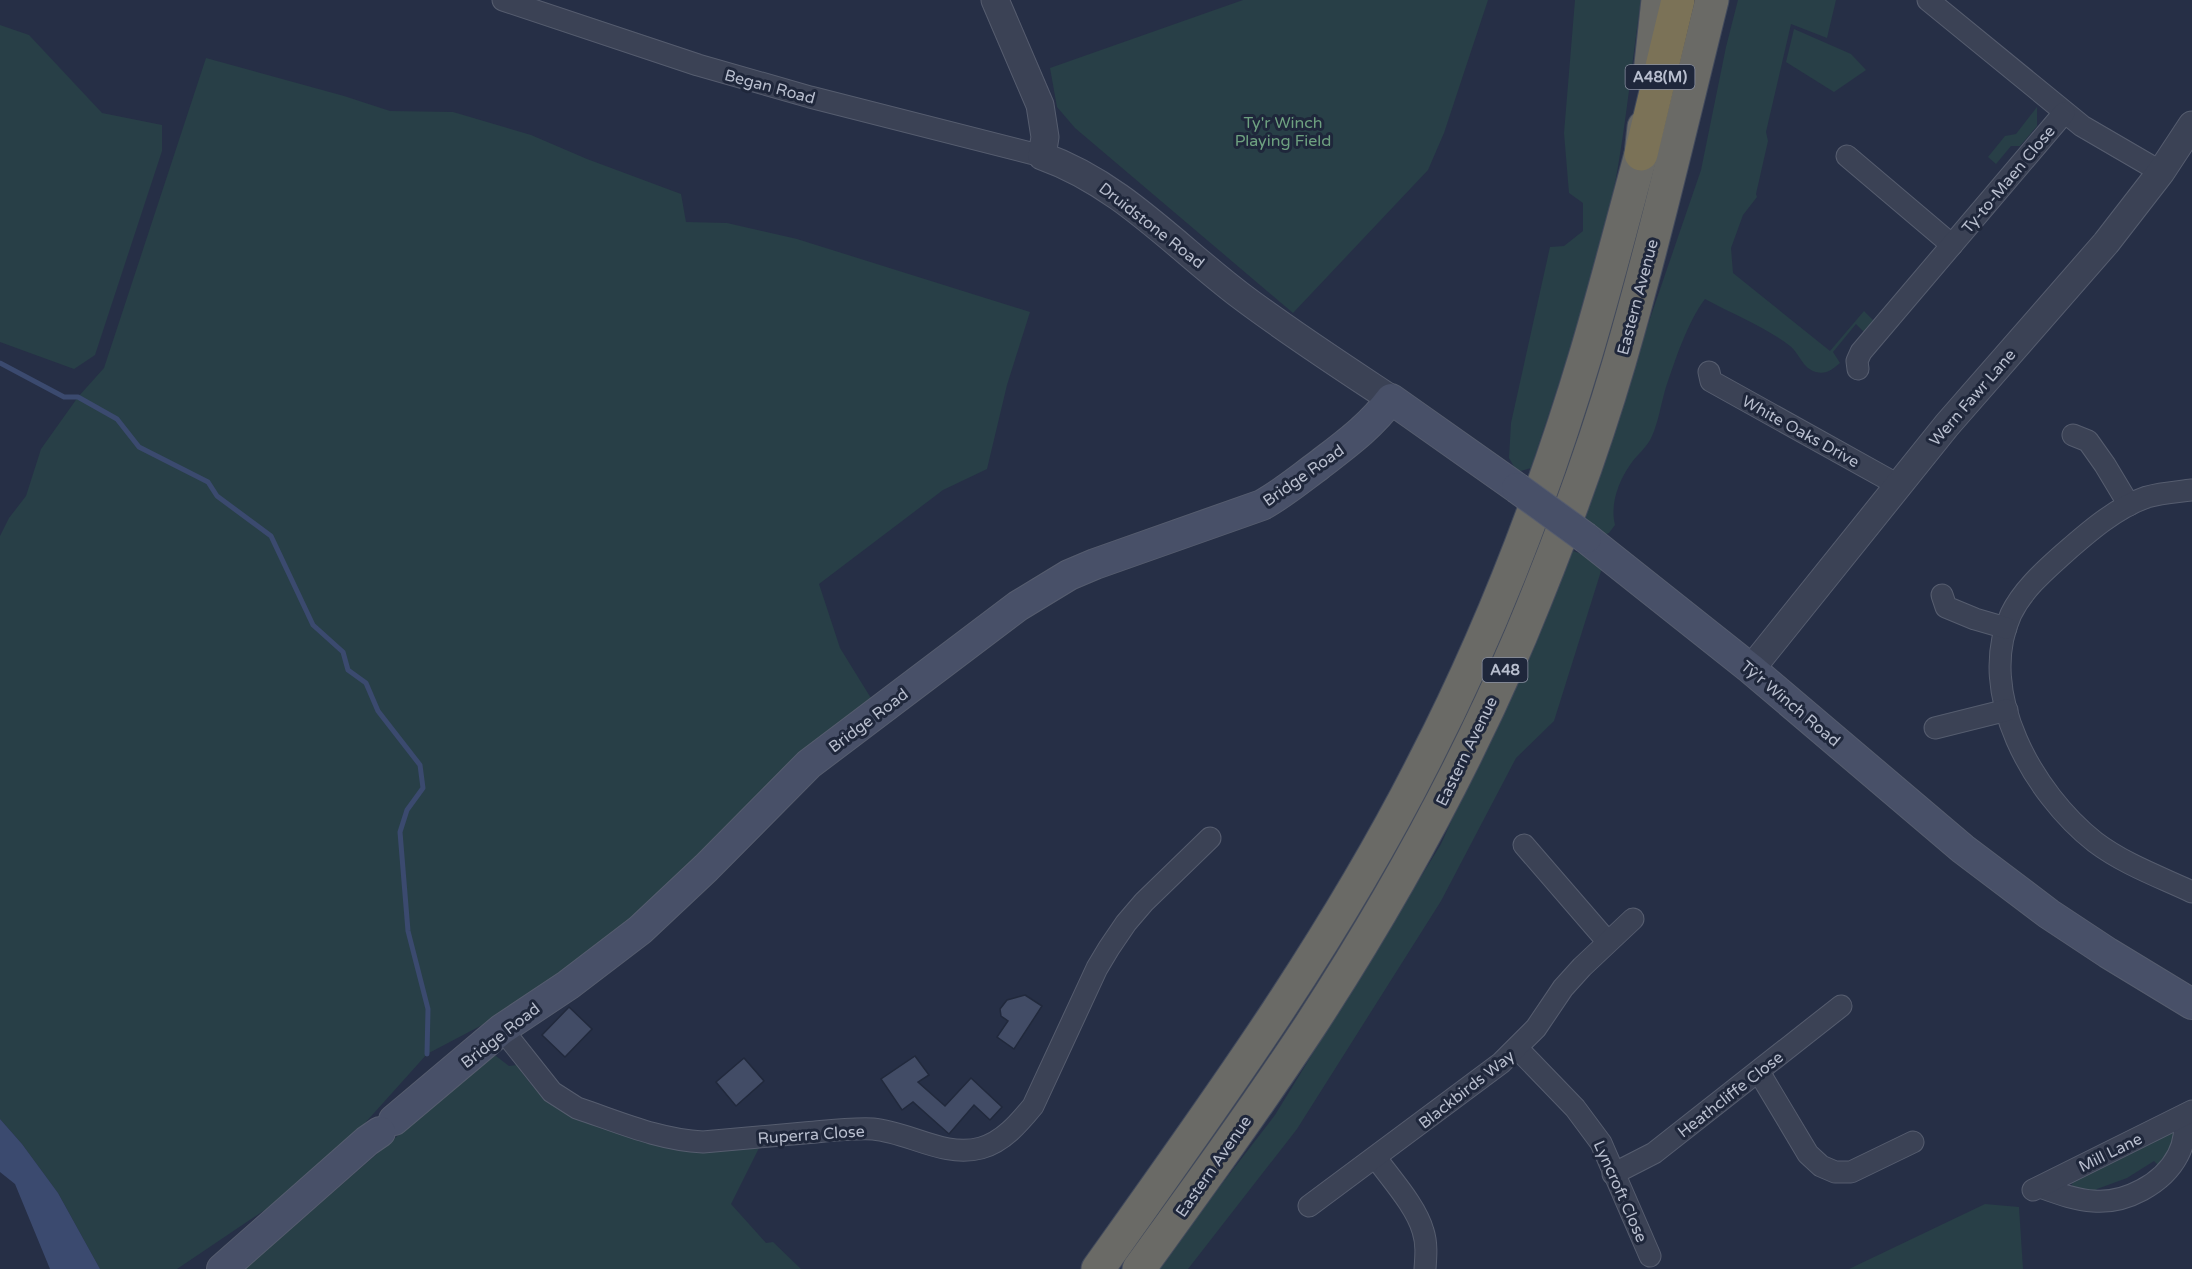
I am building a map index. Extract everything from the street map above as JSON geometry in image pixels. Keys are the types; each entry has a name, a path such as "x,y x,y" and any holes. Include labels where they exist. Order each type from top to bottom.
{"highway":[{"name":"A48","path":"1641,154 1658,0"},
{"name":"A48(M)","path":"1641,154 1678,0"},
{"name":"Eastern Avenue","path":"1139,1269 1268,1087 1349,964 1426,832 1520,637 1576,493 1618,365 1649,255 1712,0"},
{"name":"Eastern Avenue","path":"1098,1269 1292,992 1336,922 1425,761 1486,630 1518,552 1551,461 1586,354 1641,154"}],"main road":[{"name":"Tŷ'r Winch Road","path":"1391,399 1586,538 1751,669 1963,849 2049,914 2192,1004"},
{"name":"Bridge Road","path":"222,1269 367,1141 502,1029 568,985 640,930 706,868 808,764 1009,613 1052,585 1086,567 1262,505 1354,438 1379,416 1391,399"}],"street":[{"name":"Began Road","path":"503,0 698,65 821,100 1042,156"},
{"path":"995,0 1040,105 1045,137 1042,156"},
{"name":"Ty-to-Maen Close","path":"1928,0 2082,126 2161,172"},
{"name":"Ty-to-Maen Close","path":"1857,369 1857,361 1861,352 2064,112"},
{"name":"Wern Fawr Lane","path":"1751,669 1977,389 2067,290 2161,172 2192,125"},
{"name":"Druidstone Road","path":"1042,156 1084,173 1134,207 1240,296 1391,399"},
{"name":"Ty-to-Maen Close","path":"1847,156 1952,245"},
{"name":"White Oaks Drive","path":"1709,372 1712,381 1898,485"},
{"path":"2073,435 2088,441 2129,505"},
{"path":"2192,490 2148,497 2129,505 2084,536 2030,586 2011,614 2006,628 2001,669 2007,710 2013,731 2031,770 2044,789 2074,824 2113,855 2192,892"},
{"path":"1942,595 1946,607 1955,612 2006,628"},
{"path":"1935,728 2007,710"},
{"name":"Ruperra Close","path":"502,1029 552,1092 559,1097 578,1108 681,1142 849,1129 896,1133 943,1148 963,1151 982,1148 1001,1139 1033,1106 1097,968 1126,922 1210,838"},
{"path":"1524,844 1607,941"},
{"name":"Blackbirds Way","path":"1309,1206 1376,1158 1518,1049 1536,1028 1563,988 1607,941 1632,919"},
{"name":"Heathcliffe Close","path":"1613,1174 1654,1152 1841,1006"},
{"name":"Lyncroft Close","path":"1518,1049 1556,1086 1591,1126 1601,1143 1650,1256"},
{"path":"1759,1072 1808,1154 1828,1169 1835,1172 1851,1172 1913,1142"},
{"name":"Mill Lane","path":"2189,1113 2183,1144 2172,1166 2153,1182 2130,1195 2095,1202 2033,1190 2189,1113"},
{"path":"1376,1158 1417,1216 1424,1231 1425,1269"}],"green space":[{"name":"Ty'r Winch Playing Field","path":"1243,0 1488,0 1444,133 1428,170 1293,313 1075,128 1057,107 1050,68"},
{"path":"1575,0 1641,0 1620,152 1602,242 1531,468 1517,472 1509,458 1511,423 1550,247 1564,246 1583,231 1583,203 1569,193 1564,133"},
{"path":"1738,0 1836,0 1827,38 1791,24 1766,132 1768,141 1757,197 1743,215 1731,248 1733,273 1830,351 1864,311 1874,321 1866,334 1856,324 1833,352 1840,363 1829,371 1820,373 1807,367 1793,349 1780,339 1705,299 1693,318 1678,353 1652,436 1630,465 1619,486 1614,502 1615,525 1609,533 1599,537 1585,526 1588,499 1701,170"},
{"path":"0,25 29,35 102,113 162,125 162,151 95,355 74,369 0,342"},
{"path":"1794,29 1851,54 1866,70 1834,92 1786,62"},
{"path":"206,58 390,111 453,112 531,135 587,159 681,194 686,222 727,223 797,239 1030,312 1007,385 987,469 943,490 819,584 840,648 874,703 671,892 503,1014 427,1054 348,1142 284,1197 177,1269 100,1269 58,1193 22,1144 0,1119 0,536 9,518 26,496 41,449 78,397 104,368"},
{"path":"2037,107 2037,126 2020,146 2011,146 1996,164 1988,157 2005,136 2016,134"},
{"path":"1573,551 1588,556 1602,568 1554,721 1516,758 1441,901 1297,1129 1188,1269 1156,1269 1275,1115 1441,844"},
{"path":"490,1055 496,1056 509,1066 517,1065 544,1097 561,1110 581,1120 760,1146 731,1204 766,1243 773,1242 801,1269 245,1269"},
{"path":"2173,1132 2177,1137 2161,1168 2154,1161 2127,1178 2097,1189 2092,1196 2074,1191 2073,1179"},
{"path":"1985,1204 2019,1207 2023,1269 1849,1269"}],"water":[{"path":"0,1119 22,1144 58,1193 100,1269 50,1269 15,1184 0,1172"}],"building":[{"path":"1025,995 1042,1006 1014,1049 997,1037 1008,1021 1001,1016 1000,1009 1007,1000"},
{"path":"569,1007 592,1029 565,1057 542,1035"},
{"path":"915,1056 929,1075 918,1082 945,1106 971,1078 1002,1107 990,1120 974,1105 949,1134 913,1102 902,1110 881,1079"},
{"path":"744,1058 764,1081 736,1106 716,1082"}],"waterway":[{"path":"0,363 64,397 78,397 117,419 139,447 208,482 217,496 271,536 313,625 343,652 348,670 366,683 378,711 420,765 423,788 407,810 400,832 408,931 428,1009 427,1054"}]}
